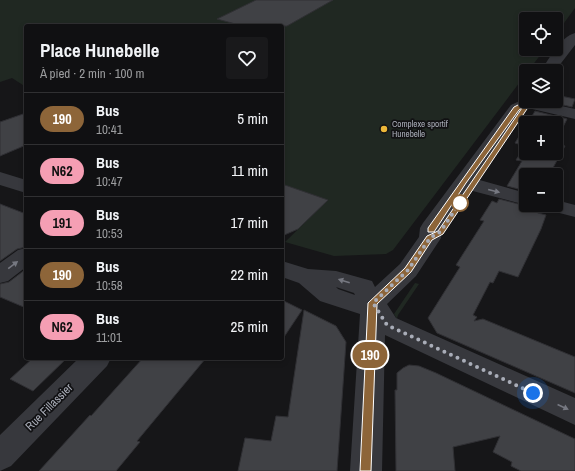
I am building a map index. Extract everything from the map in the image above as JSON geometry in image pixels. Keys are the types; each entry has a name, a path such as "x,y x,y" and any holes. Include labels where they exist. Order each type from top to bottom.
{"street":[{"path":"565,47 564,42 575,28"},
{"path":"553,64 565,47 575,37"},
{"path":"284,270 307,277 329,294 359,306 373,303 408,270 430,238 440,232 468,183 524,108"},
{"path":"551,108 575,114"},
{"path":"0,178 24,185"},
{"path":"468,183 519,197"},
{"path":"563,208 575,211"},
{"path":"0,275 24,257"},
{"path":"373,303 387,325 575,412"},
{"path":"366,471 373,303"},
{"name":"Rue Fillassier","path":"0,456 95,360"}],"shaded area":[{"name":"Complexe sportif Hunebelle","path":"0,0 575,0 575,8 563,24 563,12 519,12 519,56 540,56 533,64 519,64 519,83 393,250 386,254 334,256 285,242 328,200 284,185 284,24 24,24 24,86 12,78 0,82"},
{"path":"415,283 419,284 397,318 401,326 394,314"}],"building":[{"path":"256,0 333,0 287,26 284,26 284,24 236,24 217,19"},
{"path":"563,96 575,99 572,107 563,105"},
{"path":"535,111 555,116 532,116"},
{"path":"24,114 24,146 0,156 0,122"},
{"path":"563,118 567,119 563,127"},
{"path":"519,136 519,144 515,143"},
{"path":"519,155 519,160 557,160 553,168 519,168 519,189 507,186 522,161 516,160"},
{"path":"284,185 328,200 298,229 284,235"},
{"path":"499,199 519,204 519,212 536,212 546,215 541,229 518,277 499,271 493,283 490,282 473,315 477,317 474,321 483,319 575,357 575,393 437,333 428,318 460,267 456,265 484,221 480,220 492,201 497,203"},
{"path":"0,204 24,213 24,247 17,249 0,261"},
{"path":"24,271 24,307 0,297 0,284 9,282"},
{"path":"284,301 302,310 284,337"},
{"path":"304,310 336,326 346,342 337,471 238,471 245,438 271,441 276,416 288,417"},
{"path":"31,360 65,360 33,391 10,379"},
{"path":"141,360 204,360 137,441 140,442 116,471 39,471 90,415 91,416"},
{"path":"409,365 419,366 436,373 575,439 575,471 521,471 511,466 512,462 493,452 500,436 453,447 455,471 396,471 395,390 397,390 397,373"}],"bus line":[{"name":"190","path":"366,471 370,338 373,303 408,270 430,238 440,232 526,106 526,103 516,108 431,230"}],"place":[{"name":"Complexe sportif Hunebelle","path":"384,129"}],"route":[{"path":"460,203 440,232 430,238 408,270 373,303 387,325 407,336 533,393"}]}
